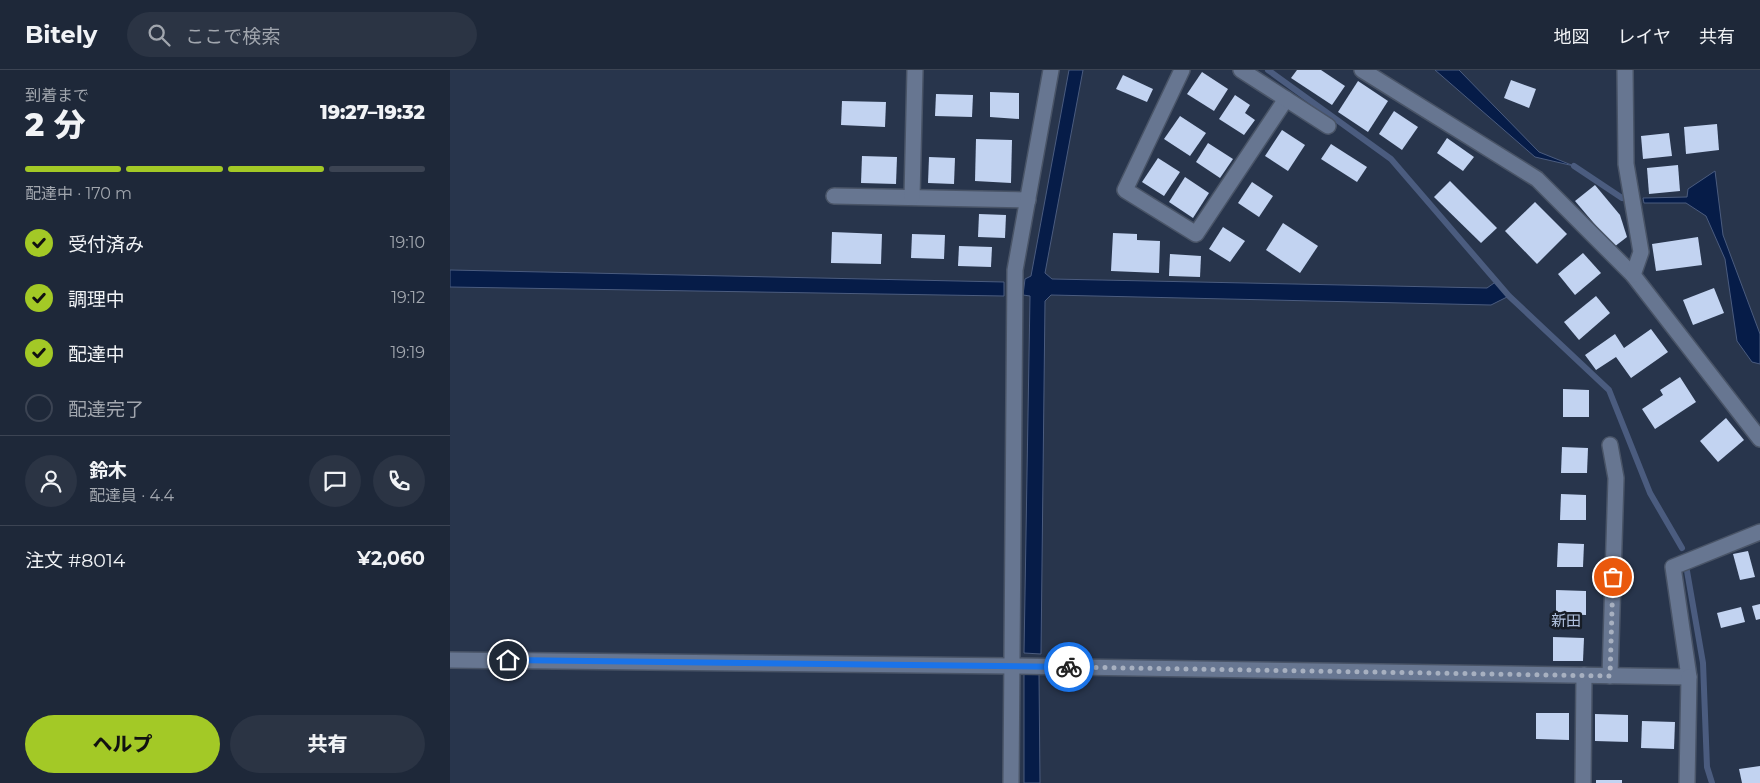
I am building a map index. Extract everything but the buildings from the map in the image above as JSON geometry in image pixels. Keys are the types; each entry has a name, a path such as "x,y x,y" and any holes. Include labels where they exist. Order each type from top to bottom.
{"street":[{"path":"912,198 915,70"},
{"path":"1011,783 1016,270 1051,70"},
{"path":"1182,70 1125,190 1196,234 1286,99"},
{"path":"1241,70 1328,126"},
{"path":"1362,70 1537,179 1633,275 1760,439"},
{"path":"1626,70 1626,164 1641,252 1633,275"},
{"path":"834,196 1028,200"},
{"path":"1610,445 1616,478 1610,676"},
{"path":"1687,783 1689,677 1673,567 1760,532"},
{"path":"450,660 1012,666 1689,677"},
{"path":"1583,783 1584,675"}],"water":[{"path":"1069,70 1083,70 1045,273 1052,279 1487,288 1497,281 1509,296 1491,305 1051,295 1045,301 1041,654 1024,653 1030,296 1023,295 1025,279 1031,276"},
{"path":"1435,70 1459,70 1539,152 1574,166 1535,157"},
{"path":"1715,171 1723,235 1760,334 1760,364 1752,362 1737,341 1725,259 1706,216 1686,203 1644,203 1643,198 1687,197 1688,189"},
{"path":"450,270 1004,282 1004,296 450,287"},
{"path":"1024,674 1039,674 1040,783 1024,783"}],"waterway":[{"path":"1268,70 1391,159 1509,296 1609,390 1650,493 1682,548"},
{"path":"1574,166 1622,198"},
{"path":"1687,571 1703,663 1707,767 1712,783"}],"way so far":[{"path":"1069,667 1610,676 1613,577"}],"district":[{"name":"新田","path":"1566,620"}],"route":[{"path":"508,660 1069,667"}]}
